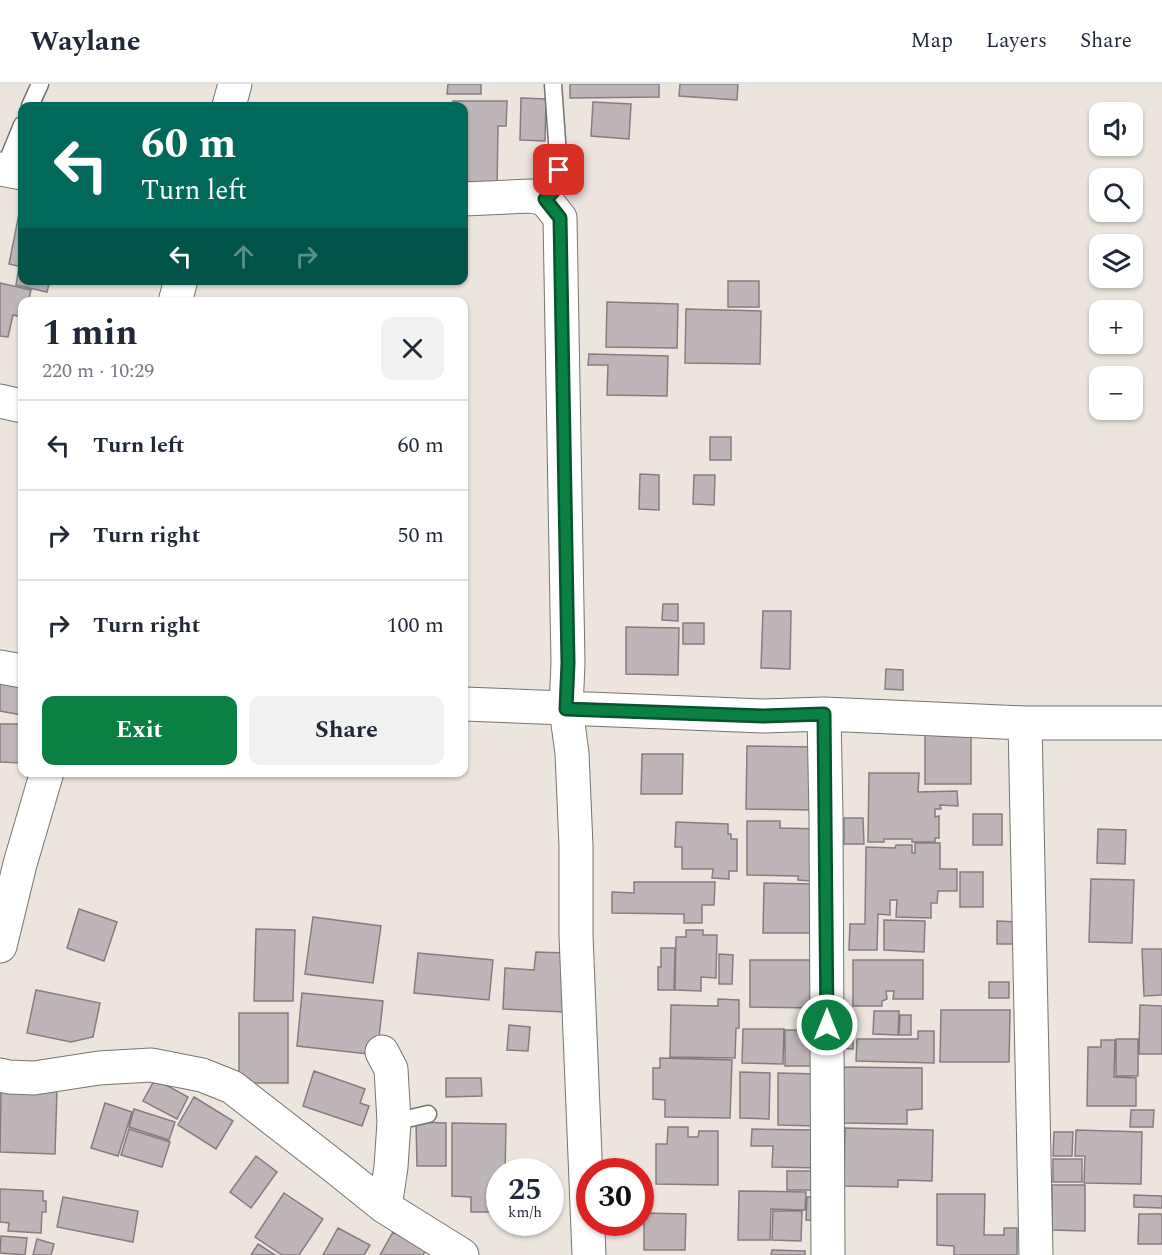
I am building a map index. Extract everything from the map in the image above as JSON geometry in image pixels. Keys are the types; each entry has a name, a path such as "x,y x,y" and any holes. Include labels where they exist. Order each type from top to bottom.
{"street":[{"path":"230,102 235,84"},
{"path":"468,199 531,196 545,199 560,218 568,651 566,709 572,753 576,846 576,934 589,1255"},
{"path":"0,401 18,405"},
{"path":"0,666 18,670"},
{"path":"468,704 763,716 824,714 1025,723 1162,723"},
{"path":"824,714 828,1255"},
{"path":"1025,723 1036,1255"},
{"path":"0,946 10,862 45,777"},
{"path":"382,1052 391,1069 394,1122 385,1207"},
{"path":"0,1075 34,1078 99,1068 151,1065 202,1075 232,1087 385,1207 462,1255"}],"lane":[{"path":"32,102 40,84"},
{"path":"545,199 553,193 558,184 559,170 553,84"},
{"path":"9,170 18,139"},
{"path":"394,1122 428,1113"}],"building":[{"path":"448,84 481,84 481,94 447,94"},
{"path":"570,84 659,84 659,97 570,98"},
{"path":"680,84 738,84 737,100 679,96"},
{"path":"521,98 546,99 545,141 520,140"},
{"path":"507,101 506,126 498,126 497,189 468,188 468,102 453,102"},
{"path":"593,102 631,104 629,139 591,136"},
{"path":"18,219 18,266 9,264"},
{"path":"18,273 18,285 49,285 47,292 16,285"},
{"path":"728,281 759,281 759,307 728,307"},
{"path":"0,283 31,290 29,297 18,297 18,316 13,315 8,337 0,336"},
{"path":"607,302 678,304 677,348 606,347"},
{"path":"686,309 761,311 760,364 685,363"},
{"path":"589,354 668,356 667,396 607,395 608,365 588,365"},
{"path":"710,437 731,437 731,460 710,460"},
{"path":"640,474 659,475 659,510 639,509"},
{"path":"694,475 715,475 714,505 693,504"},
{"path":"663,604 678,604 678,621 662,620"},
{"path":"763,611 791,611 790,669 761,668"},
{"path":"683,623 704,623 704,644 683,644"},
{"path":"626,627 679,628 678,675 626,674"},
{"path":"886,669 903,670 903,690 885,689"},
{"path":"0,678 18,681 18,714 0,711"},
{"path":"0,724 18,724 18,763 0,762"},
{"path":"925,735 971,736 971,784 925,784"},
{"path":"747,746 818,747 817,810 746,809"},
{"path":"642,754 683,754 682,794 641,794"},
{"path":"869,773 919,773 918,792 957,791 958,806 940,805 941,809 935,809 935,817 939,816 939,838 935,838 935,842 884,839 884,842 868,842"},
{"path":"973,814 1002,814 1002,845 973,845"},
{"path":"844,818 863,818 864,844 844,844"},
{"path":"747,821 780,821 780,828 822,829 811,881 798,880 798,876 747,875"},
{"path":"676,822 728,824 728,834 731,834 731,839 737,839 737,871 729,871 729,879 712,878 713,869 682,869 682,847 675,847"},
{"path":"1098,829 1126,830 1125,864 1097,863"},
{"path":"915,843 940,843 940,869 957,869 957,891 938,891 937,903 931,903 931,918 896,917 897,900 890,900 890,915 878,914 877,950 849,950 850,924 865,924 866,847 895,848 896,845 912,845 912,853 915,853"},
{"path":"960,872 983,872 983,907 960,907"},
{"path":"1091,879 1134,880 1132,943 1089,942"},
{"path":"634,882 715,882 714,905 702,905 702,923 684,923 684,914 612,913 612,892 634,893"},
{"path":"764,883 815,884 815,933 763,933"},
{"path":"79,909 117,922 104,961 67,948"},
{"path":"313,917 381,926 373,983 305,974"},
{"path":"884,920 925,921 924,952 884,950"},
{"path":"997,921 1019,922 1018,944 997,944"},
{"path":"256,929 295,930 293,1001 254,1001"},
{"path":"686,930 703,930 703,935 717,935 716,978 701,977 701,991 675,990 676,937 686,937"},
{"path":"661,948 675,948 674,990 658,990"},
{"path":"1142,949 1162,949 1162,995 1144,996"},
{"path":"536,952 567,953 564,1012 503,1009 505,968 534,970"},
{"path":"418,953 493,960 489,1000 414,993"},
{"path":"719,954 733,955 732,984 719,984"},
{"path":"750,960 817,960 817,1008 750,1007"},
{"path":"853,960 923,960 923,999 893,999 894,991 886,991 887,999 882,1001 882,1006 853,1006"},
{"path":"989,982 1009,982 1009,998 989,998"},
{"path":"36,990 100,1003 93,1037 71,1042 27,1033"},
{"path":"302,993 383,1001 377,1055 297,1046"},
{"path":"718,999 739,1000 739,1028 736,1028 735,1058 670,1057 671,1005 718,1006"},
{"path":"1140,1005 1162,1006 1162,1054 1139,1054"},
{"path":"941,1010 1010,1010 1009,1062 940,1062"},
{"path":"874,1011 899,1011 898,1035 873,1034"},
{"path":"239,1013 288,1013 288,1083 239,1083"},
{"path":"900,1015 911,1015 911,1035 899,1035"},
{"path":"509,1025 530,1027 528,1051 507,1050"},
{"path":"743,1029 784,1029 783,1064 742,1063"},
{"path":"785,1030 811,1030 811,1066 785,1066"},
{"path":"831,1030 853,1031 853,1049 831,1048"},
{"path":"918,1031 934,1031 934,1063 856,1061 857,1039 918,1039"},
{"path":"1116,1039 1138,1039 1138,1076 1116,1076"},
{"path":"1101,1040 1115,1040 1114,1077 1136,1078 1136,1106 1087,1106 1088,1047 1101,1047"},
{"path":"660,1058 732,1060 730,1118 665,1117 665,1100 653,1099 653,1068 660,1068"},
{"path":"843,1067 922,1068 922,1109 907,1110 907,1124 842,1123"},
{"path":"314,1071 365,1089 360,1103 369,1106 362,1126 303,1106"},
{"path":"740,1072 770,1073 769,1119 740,1118"},
{"path":"778,1073 818,1074 819,1126 778,1125"},
{"path":"446,1078 481,1078 482,1096 446,1097"},
{"path":"155,1079 188,1097 177,1119 143,1101"},
{"path":"1,1088 57,1089 55,1154 0,1152"},
{"path":"194,1097 233,1121 216,1149 178,1125"},
{"path":"105,1103 132,1112 118,1156 91,1148"},
{"path":"134,1109 175,1122 169,1140 129,1127"},
{"path":"1131,1110 1154,1110 1153,1127 1130,1127"},
{"path":"416,1122 446,1123 446,1166 417,1166"},
{"path":"452,1123 506,1124 505,1158 486,1158 486,1212 471,1212 471,1197 452,1196"},
{"path":"668,1127 688,1127 688,1137 698,1137 699,1131 718,1131 718,1185 656,1184 656,1144 667,1144"},
{"path":"845,1128 933,1130 932,1181 898,1180 898,1187 844,1186"},
{"path":"129,1129 170,1142 162,1167 121,1155"},
{"path":"752,1129 812,1130 818,1168 772,1167 773,1146 751,1146"},
{"path":"1076,1130 1142,1132 1141,1184 1084,1183 1085,1156 1075,1156"},
{"path":"1054,1132 1073,1132 1072,1156 1053,1156"},
{"path":"256,1156 277,1172 251,1208 230,1192"},
{"path":"1053,1159 1082,1159 1082,1182 1053,1182"},
{"path":"787,1171 815,1171 816,1190 787,1190"},
{"path":"1052,1185 1085,1185 1085,1231 1052,1230"},
{"path":"0,1189 43,1191 46,1212 42,1212 41,1233 8,1231 9,1223 0,1222"},
{"path":"739,1191 806,1192 805,1210 771,1209 770,1240 738,1240"},
{"path":"284,1193 323,1219 299,1255 282,1255 255,1237"},
{"path":"937,1194 985,1194 984,1235 1004,1235 1004,1228 1017,1228 1017,1255 954,1255 954,1246 937,1245"},
{"path":"1134,1195 1162,1196 1162,1208 1134,1207"},
{"path":"63,1197 138,1211 133,1242 57,1227"},
{"path":"807,1197 821,1197 821,1221 806,1220"},
{"path":"773,1211 802,1211 801,1241 772,1240"},
{"path":"654,1213 686,1214 685,1250 644,1250 644,1236 654,1236"},
{"path":"1139,1214 1162,1214 1162,1244 1138,1244"},
{"path":"338,1228 370,1245 364,1255 323,1255"},
{"path":"393,1232 426,1250 423,1255 380,1255"},
{"path":"1,1236 27,1238 25,1255 0,1253"},
{"path":"37,1239 54,1244 51,1255 33,1255"},
{"path":"258,1244 275,1255 251,1255"},
{"path":"772,1250 805,1251 805,1255 771,1255"}],"route":[{"path":"559,170 558,184 553,193 545,199 560,218 568,663 566,709 763,716 824,714 827,1025"}]}
